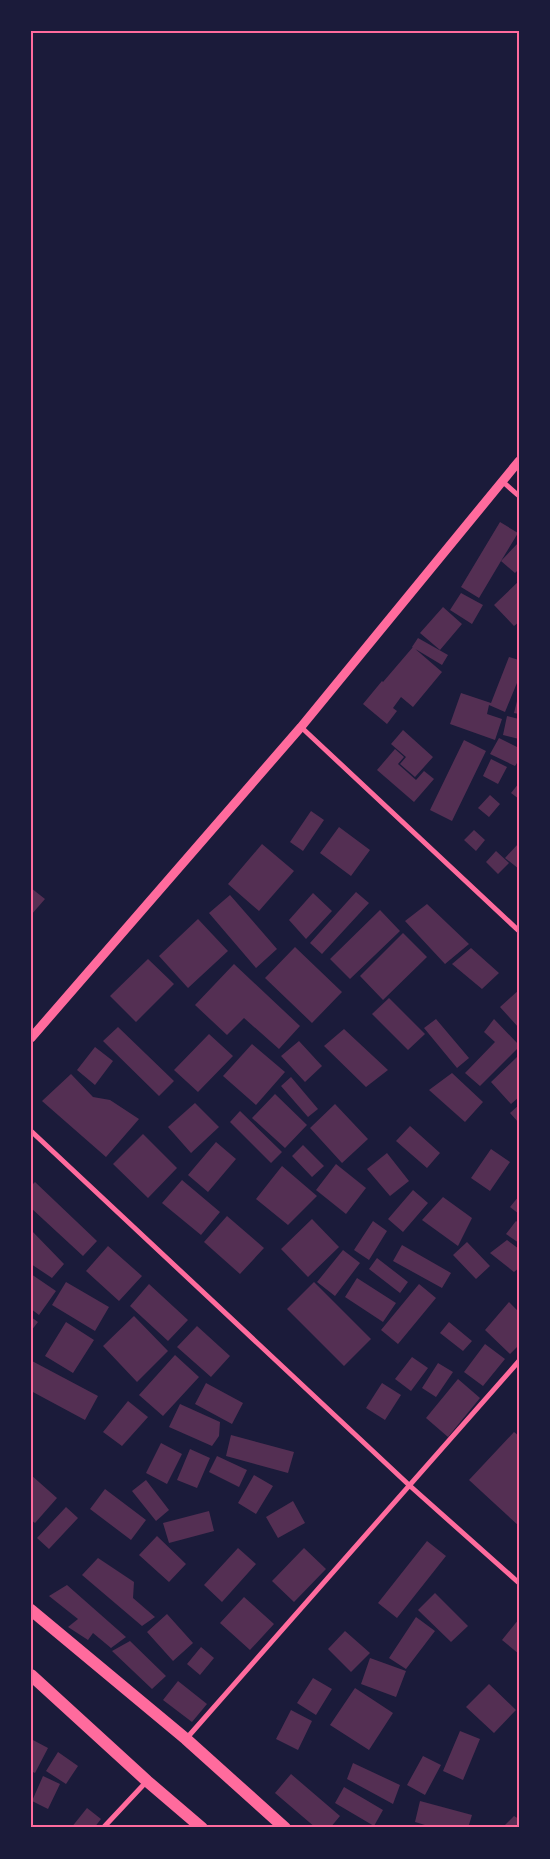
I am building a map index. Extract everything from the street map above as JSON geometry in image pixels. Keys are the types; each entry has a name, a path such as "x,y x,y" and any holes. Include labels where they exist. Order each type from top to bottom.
{"main road":[{"path":"31,1610 186,1740 285,1828"},
{"path":"31,1675 147,1781 202,1828"}],"street":[{"path":"31,1038 301,727 519,461"},
{"path":"502,481 519,496"},
{"path":"301,727 519,932"},
{"path":"31,1131 409,1485 519,1583"},
{"path":"186,1740 519,1361"},
{"path":"103,1828 147,1781"}],"building":[{"path":"500,522 518,533 479,598 461,587"},
{"path":"519,542 519,569 515,573 501,561"},
{"path":"519,581 519,622 514,626 494,605"},
{"path":"461,593 483,605 472,624 450,610"},
{"path":"443,607 462,624 440,650 420,633"},
{"path":"418,638 448,655 442,665 412,647"},
{"path":"413,647 442,672 413,707 401,697 393,708 397,711 387,724 363,704"},
{"path":"509,657 519,660 519,678 505,712 489,705 487,714 502,719 495,740 450,724 461,693 491,703"},
{"path":"519,697 519,714 514,713"},
{"path":"507,716 519,719 519,739 503,735"},
{"path":"403,730 433,757 415,777 400,764 406,757 391,744"},
{"path":"499,738 519,748 519,764 517,763 515,766 490,754"},
{"path":"464,740 486,751 452,821 430,810"},
{"path":"395,749 404,757 398,764 416,780 424,771 434,779 414,802 377,770"},
{"path":"491,759 507,767 498,784 483,776"},
{"path":"519,783 519,799 511,793"},
{"path":"490,795 500,804 489,817 478,808"},
{"path":"311,811 324,820 303,851 290,842"},
{"path":"339,827 370,850 351,876 320,853"},
{"path":"474,830 485,840 476,851 464,840"},
{"path":"262,844 294,871 259,911 228,884"},
{"path":"519,845 519,869 505,858"},
{"path":"496,851 509,863 498,874 486,862"},
{"path":"31,888 45,899 31,915"},
{"path":"356,892 369,903 322,954 310,943"},
{"path":"313,893 332,911 306,939 289,920"},
{"path":"230,895 277,949 256,968 209,913"},
{"path":"427,904 469,944 445,964 405,921"},
{"path":"380,910 400,931 350,979 330,959"},
{"path":"198,919 228,951 188,988 159,956"},
{"path":"403,933 427,957 383,1000 360,976"},
{"path":"295,947 342,992 312,1023 265,978"},
{"path":"471,948 499,973 482,989 452,964"},
{"path":"148,959 174,984 136,1022 110,996"},
{"path":"234,964 300,1026 279,1049 244,1018 227,1035 195,1005"},
{"path":"519,990 519,1028 500,1007"},
{"path":"389,998 425,1034 408,1050 372,1014"},
{"path":"436,1019 469,1058 457,1068 424,1028"},
{"path":"494,1019 519,1047 480,1086 465,1073 495,1042 484,1032"},
{"path":"118,1027 174,1081 159,1096 103,1041"},
{"path":"344,1029 388,1070 366,1087 324,1046"},
{"path":"209,1034 233,1056 198,1092 174,1070"},
{"path":"299,1041 322,1066 305,1082 281,1056"},
{"path":"252,1044 285,1072 256,1105 223,1076"},
{"path":"95,1047 113,1061 95,1085 77,1070"},
{"path":"517,1057 519,1059 519,1097 511,1104 491,1082"},
{"path":"452,1073 483,1102 465,1122 429,1090"},
{"path":"71,1074 93,1097 110,1100 139,1119 106,1157 42,1101"},
{"path":"291,1077 318,1109 308,1117 281,1086"},
{"path":"275,1094 307,1125 285,1148 252,1118"},
{"path":"195,1103 219,1127 191,1153 168,1127"},
{"path":"335,1104 368,1139 342,1163 310,1128"},
{"path":"519,1105 519,1123 510,1113"},
{"path":"240,1111 282,1152 271,1163 230,1122"},
{"path":"410,1126 440,1153 427,1168 396,1141"},
{"path":"143,1134 177,1168 148,1198 113,1164"},
{"path":"216,1142 236,1159 208,1192 188,1175"},
{"path":"303,1145 324,1166 312,1177 292,1156"},
{"path":"491,1149 510,1162 490,1191 471,1178"},
{"path":"387,1153 409,1181 390,1196 367,1169"},
{"path":"336,1164 366,1188 346,1214 316,1190"},
{"path":"282,1166 317,1196 288,1225 256,1199"},
{"path":"182,1180 220,1212 201,1235 162,1203"},
{"path":"35,1182 97,1241 83,1256 31,1208 31,1186"},
{"path":"413,1190 428,1203 403,1232 388,1219"},
{"path":"519,1196 519,1214 510,1207"},
{"path":"443,1197 472,1218 458,1246 422,1220"},
{"path":"227,1216 264,1248 240,1274 204,1242"},
{"path":"312,1219 339,1247 308,1277 281,1249"},
{"path":"373,1221 387,1231 369,1260 354,1250"},
{"path":"516,1221 519,1223 519,1243 506,1234"},
{"path":"31,1230 64,1264 52,1278 31,1264"},
{"path":"507,1240 519,1249 519,1268 514,1272 490,1253"},
{"path":"467,1242 490,1266 476,1279 453,1255"},
{"path":"402,1245 451,1273 442,1288 393,1261"},
{"path":"108,1246 142,1276 119,1301 86,1271"},
{"path":"343,1250 360,1263 335,1296 317,1282"},
{"path":"377,1258 408,1282 400,1293 369,1269"},
{"path":"31,1274 56,1291 39,1315 31,1309"},
{"path":"357,1278 396,1303 383,1322 345,1297"},
{"path":"66,1282 109,1307 95,1331 52,1305"},
{"path":"314,1282 371,1339 344,1366 287,1309"},
{"path":"149,1284 188,1320 168,1341 130,1306"},
{"path":"419,1284 436,1298 398,1344 381,1330"},
{"path":"509,1302 519,1312 519,1345 510,1354 485,1330"},
{"path":"134,1316 168,1351 137,1382 103,1346"},
{"path":"31,1317 38,1322 31,1331"},
{"path":"66,1322 94,1340 73,1373 45,1356"},
{"path":"449,1322 472,1341 463,1351 440,1333"},
{"path":"197,1326 230,1356 211,1377 177,1347"},
{"path":"485,1344 505,1359 483,1386 464,1372"},
{"path":"175,1355 199,1377 163,1416 139,1395"},
{"path":"412,1357 428,1368 411,1391 395,1379"},
{"path":"32,1361 98,1396 85,1420 31,1391"},
{"path":"438,1363 453,1372 436,1397 422,1388"},
{"path":"458,1379 480,1398 448,1437 426,1418"},
{"path":"206,1383 243,1403 232,1424 195,1404"},
{"path":"382,1383 401,1395 385,1420 366,1408"},
{"path":"128,1401 148,1417 122,1446 103,1432"},
{"path":"180,1404 220,1422 219,1436 212,1446 169,1427"},
{"path":"514,1432 519,1436 519,1526 469,1480"},
{"path":"231,1435 294,1452 288,1473 226,1456"},
{"path":"161,1443 182,1454 167,1484 146,1473"},
{"path":"190,1449 210,1458 197,1488 177,1480"},
{"path":"217,1456 247,1470 239,1487 209,1472"},
{"path":"31,1475 57,1498 35,1523 31,1520"},
{"path":"254,1475 273,1486 256,1514 238,1503"},
{"path":"146,1480 169,1510 156,1521 132,1491"},
{"path":"105,1489 146,1520 131,1540 90,1509"},
{"path":"293,1501 305,1523 278,1538 266,1517"},
{"path":"66,1507 78,1518 49,1549 37,1538"},
{"path":"209,1511 214,1531 169,1543 163,1523"},
{"path":"157,1536 186,1564 169,1582 139,1555"},
{"path":"427,1541 446,1556 397,1618 378,1603"},
{"path":"238,1548 256,1564 222,1602 204,1585"},
{"path":"304,1548 326,1569 294,1602 272,1581"},
{"path":"98,1558 134,1582 133,1598 155,1617 142,1626 82,1575"},
{"path":"67,1585 126,1637 111,1648 93,1633 88,1640 68,1627 78,1619 49,1596"},
{"path":"435,1593 468,1626 451,1642 418,1610"},
{"path":"244,1597 274,1624 250,1650 220,1623"},
{"path":"167,1614 193,1643 173,1661 147,1632"},
{"path":"416,1617 435,1631 406,1669 389,1658"},
{"path":"519,1619 519,1654 502,1640"},
{"path":"345,1631 370,1653 351,1672 328,1649"},
{"path":"130,1641 166,1676 152,1689 112,1651"},
{"path":"201,1647 214,1658 200,1675 187,1664"},
{"path":"370,1658 406,1671 396,1697 361,1684"},
{"path":"313,1678 332,1689 316,1715 297,1703"},
{"path":"178,1681 207,1704 192,1722 163,1700"},
{"path":"489,1684 516,1710 494,1733 466,1707"},
{"path":"355,1688 393,1713 369,1750 330,1725"},
{"path":"291,1710 312,1721 298,1750 276,1739"},
{"path":"460,1731 480,1739 463,1780 443,1771"},
{"path":"31,1739 48,1748 35,1773 31,1771"},
{"path":"58,1752 78,1766 66,1784 46,1771"},
{"path":"423,1756 441,1765 425,1795 407,1785"},
{"path":"353,1763 400,1785 393,1804 347,1779"},
{"path":"291,1774 340,1816 330,1828 316,1828 275,1793"},
{"path":"43,1776 60,1784 48,1809 32,1801"},
{"path":"344,1787 383,1810 374,1826 335,1803"},
{"path":"420,1801 472,1815 468,1828 435,1828 415,1822"},
{"path":"87,1808 101,1819 94,1828 71,1828"},
{"path":"514,1816 519,1819 519,1828 502,1828"}]}
